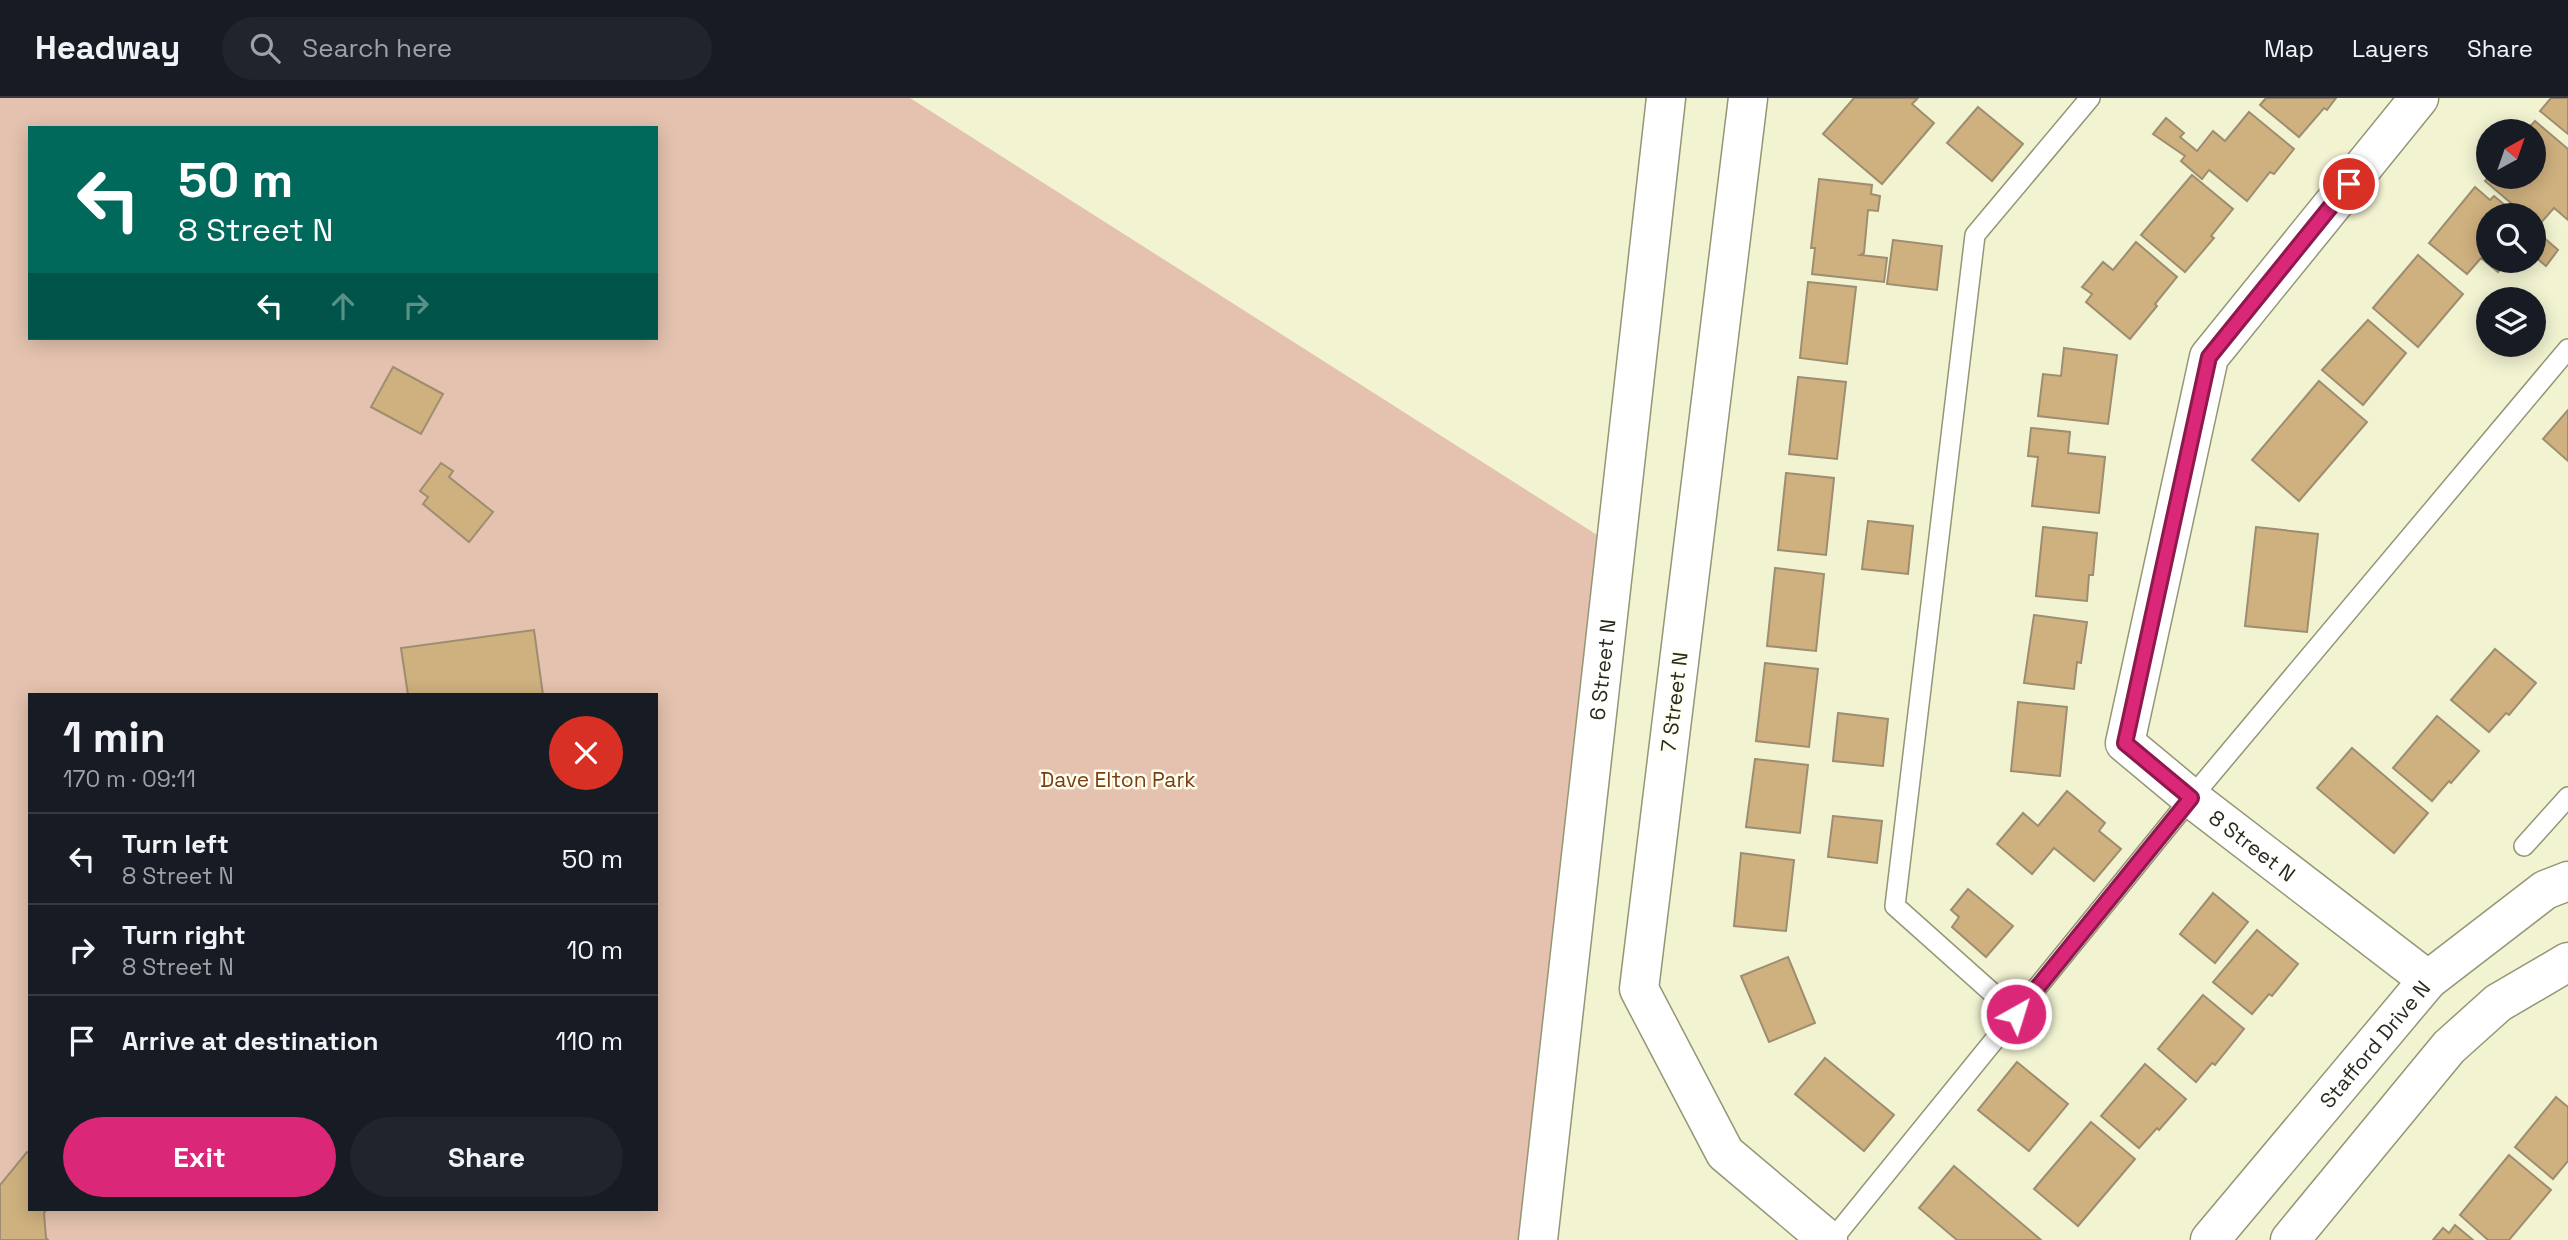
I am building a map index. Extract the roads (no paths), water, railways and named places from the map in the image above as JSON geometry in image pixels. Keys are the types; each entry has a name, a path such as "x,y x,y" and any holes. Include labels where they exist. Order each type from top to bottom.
{"street":[{"name":"6 Street N","path":"1538,1240 1666,98"},
{"name":"7 Street N","path":"1748,98 1639,989 1725,1153 1830,1240"},
{"name":"8 Street N","path":"2418,98 2209,357 2125,743 2191,798 2428,980"},
{"name":"Stafford Drive N","path":"2210,1240 2428,980 2545,890 2568,881"},
{"path":"2290,1240 2449,1046 2498,1003 2568,962"}],"lane":[{"path":"2016,1014 1895,906 1975,235 2090,98"},
{"path":"1830,1240 2191,798 2568,349"},
{"path":"2524,846 2568,797"}],"park label":[{"name":"Dave Elton Park","path":"1118,779"}]}
